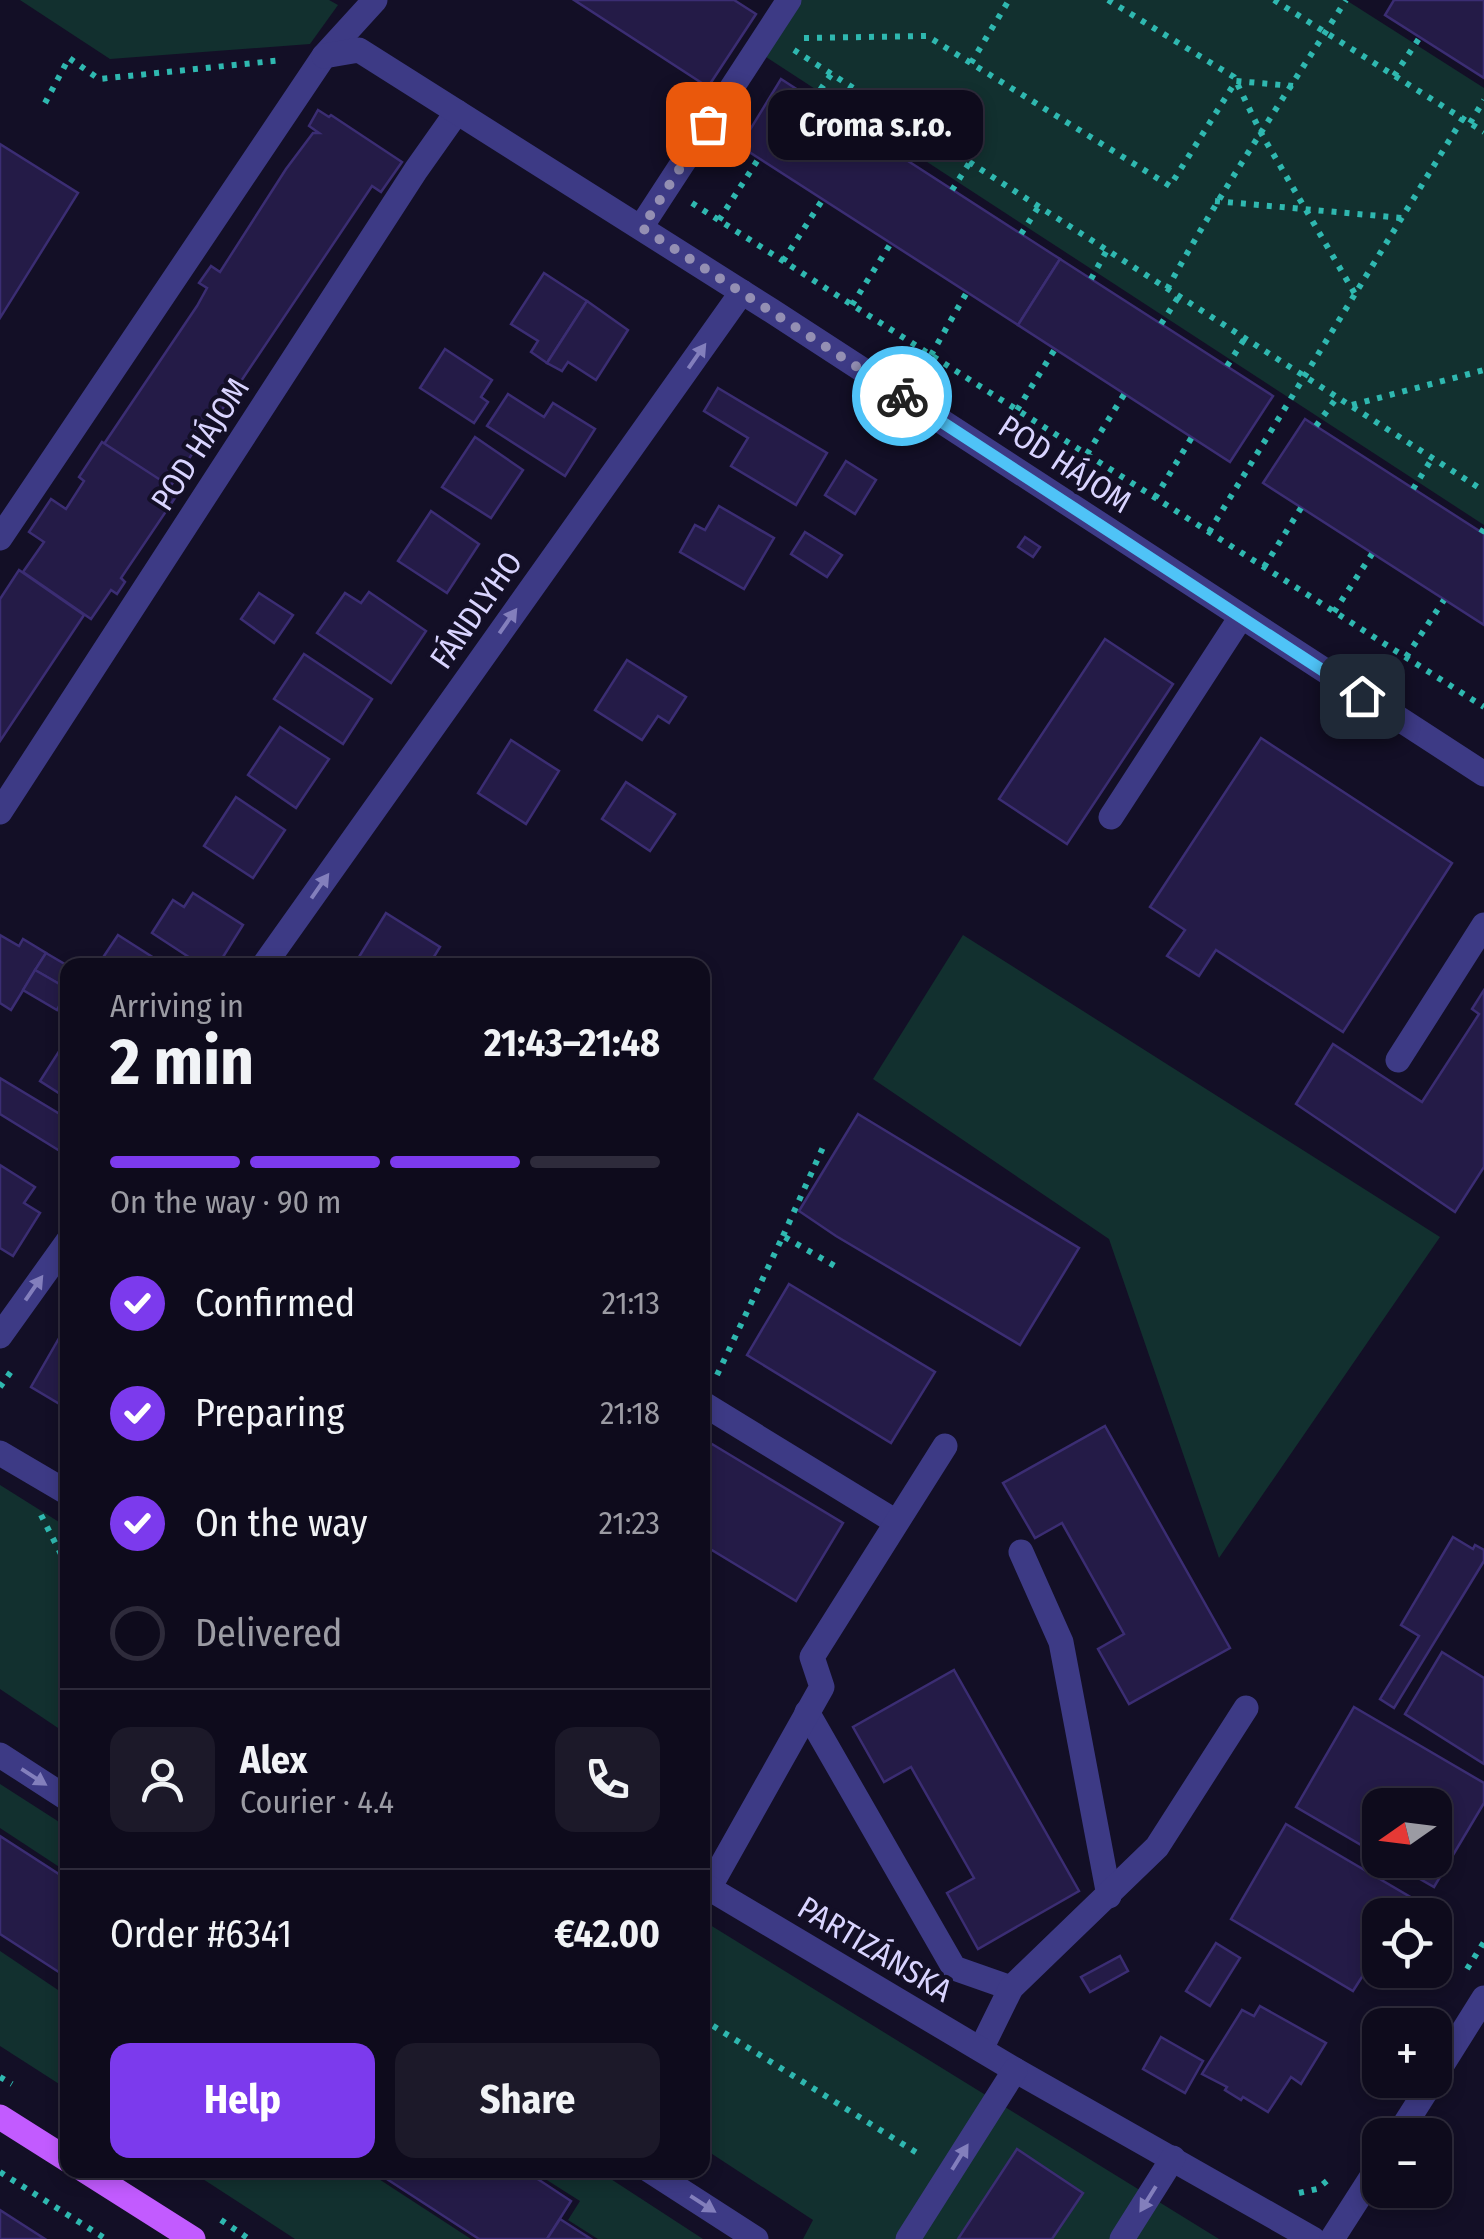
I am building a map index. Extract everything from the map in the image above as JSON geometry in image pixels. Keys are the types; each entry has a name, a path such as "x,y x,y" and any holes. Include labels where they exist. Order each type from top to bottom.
{"main road":[{"path":"0,2117 60,2155"},
{"path":"97,2178 193,2239"}],"street":[{"path":"0,538 324,56 374,0"},
{"path":"642,228 773,36 789,0"},
{"name":"POD HÁJOM","path":"324,56 360,50 742,292 1484,774"},
{"name":"POD HÁJOM","path":"0,812 457,112"},
{"name":"FÁNDLYHO","path":"269,958 742,292"},
{"path":"1111,817 1241,617"},
{"path":"1398,1060 1484,925"},
{"path":"0,1336 60,1252"},
{"path":"710,1407 896,1522"},
{"path":"710,1879 822,1687 812,1657 945,1446"},
{"path":"0,1452 60,1488"},
{"path":"1021,1552 1061,1642 1108,1896"},
{"path":"981,2050 1011,1988 1158,1847 1246,1708"},
{"path":"807,1712 954,1968 1011,1988"},
{"path":"0,1755 60,1793"},
{"name":"PARTIZÁNSKA","path":"710,1888 1015,2070 1313,2239"},
{"path":"1452,2049 1484,1998"},
{"path":"908,2239 1015,2070"},
{"path":"1122,2239 1173,2158"},
{"path":"661,2178 756,2239"},
{"path":"1332,2239 1362,2192"}],"path":[{"path":"971,63 1009,0"},
{"path":"1108,0 1236,81 1293,86"},
{"path":"1274,0 1484,132"},
{"path":"1167,288 1215,201 1346,0"},
{"path":"773,36 926,36 1170,186 1236,81"},
{"path":"773,36 1484,491"},
{"path":"1394,76 1420,38"},
{"path":"45,103 69,58 99,80 324,56"},
{"path":"814,100 832,74"},
{"path":"1236,81 1261,133 1355,294"},
{"path":"1209,532 1402,218 1484,100"},
{"path":"882,144 901,118"},
{"path":"719,220 759,158"},
{"path":"952,190 970,162"},
{"path":"667,187 1480,705 1484,692"},
{"path":"783,261 822,199"},
{"path":"1215,201 1402,218"},
{"path":"1022,234 1038,206"},
{"path":"852,304 891,243"},
{"path":"1091,278 1107,250"},
{"path":"931,355 967,292"},
{"path":"1161,324 1179,296"},
{"path":"1227,366 1245,338"},
{"path":"1017,410 1055,349"},
{"path":"1352,404 1484,370"},
{"path":"1087,454 1125,394"},
{"path":"1316,426 1338,396"},
{"path":"1156,498 1192,437"},
{"path":"1413,488 1433,458"},
{"path":"1264,567 1301,508"},
{"path":"1334,612 1372,554"},
{"path":"1406,658 1444,600"},
{"path":"710,1388 824,1145"},
{"path":"783,1236 835,1266"},
{"path":"710,2024 950,2173"},
{"path":"0,2172 106,2239"}],"green space":[{"path":"20,0 329,0 338,5 310,44 110,59"},
{"path":"798,0 1346,0 1484,88 1484,525 763,55"},
{"path":"963,935 1440,1237 1219,1558 1109,1239 873,1079"},
{"path":"0,1485 60,1523 60,1729 0,1689"},
{"path":"0,1784 60,1823 60,1867 0,1828"},
{"path":"710,1925 1219,2239 803,2239 813,2220 710,2153"},
{"path":"0,1951 60,1991 60,2085 0,2046"},
{"path":"201,2178 377,2178 471,2239 295,2239"},
{"path":"544,2178 609,2178 703,2239 598,2239 568,2220 580,2201"}],"building":[{"path":"574,0 734,0 756,14 708,87"},
{"path":"1394,0 1484,0 1484,78 1385,15"},
{"path":"781,79 1060,259 1018,325 740,146"},
{"path":"318,110 402,162 381,192 372,186 170,487 104,444 197,306 207,288 199,283 211,266 220,272 286,169 313,133 319,133 309,126"},
{"path":"0,144 78,193 0,318"},
{"path":"1060,259 1273,396 1230,462 1018,325"},
{"path":"544,273 587,301 547,363 531,352 538,341 511,324"},
{"path":"587,301 628,330 596,380 568,362 562,371 547,363"},
{"path":"445,349 492,380 481,397 488,402 474,423 420,388"},
{"path":"718,388 827,453 796,505 731,466 748,438 704,411"},
{"path":"508,394 544,417 553,403 595,429 565,476 487,426"},
{"path":"1305,419 1484,534 1484,625 1263,483"},
{"path":"475,437 523,470 491,518 442,487"},
{"path":"102,442 179,492 121,578 125,582 117,594 111,590 91,619 23,572 44,542 29,532 51,499 66,509 84,481 79,477"},
{"path":"846,461 876,480 855,514 825,495"},
{"path":"719,506 774,538 744,589 680,552 695,525 705,530"},
{"path":"431,511 479,544 447,593 398,561"},
{"path":"805,532 842,555 827,577 791,554"},
{"path":"1025,537 1040,547 1033,557 1018,547"},
{"path":"19,570 84,615 0,741 0,599"},
{"path":"369,592 426,631 391,683 317,633 345,593 361,603"},
{"path":"259,593 293,615 274,643 241,619"},
{"path":"1105,639 1173,684 1067,844 999,799"},
{"path":"304,654 372,699 343,744 274,699"},
{"path":"627,660 686,697 669,723 658,716 642,740 595,710"},
{"path":"280,727 329,759 296,808 248,775"},
{"path":"1261,738 1452,863 1343,1032 1216,950 1199,976 1167,956 1185,930 1150,907"},
{"path":"511,740 559,771 526,824 478,793"},
{"path":"626,782 675,814 650,851 602,819"},
{"path":"236,797 285,830 253,878 204,846"},
{"path":"193,893 243,925 222,958 190,958 152,933 173,900 184,907"},
{"path":"386,913 440,947 433,958 358,958"},
{"path":"0,935 19,946 23,939 46,953 11,1010 0,1003"},
{"path":"118,935 154,958 103,958"},
{"path":"46,953 60,961 60,984 35,970"},
{"path":"35,970 60,984 60,1004 57,1010 23,990"},
{"path":"1484,990 1484,1167 1455,1212 1296,1104 1333,1044 1422,1102 1479,1014 1472,1009"},
{"path":"60,1050 60,1094 40,1081"},
{"path":"0,1078 60,1114 60,1151 0,1114"},
{"path":"858,1114 1079,1248 1020,1345 799,1211"},
{"path":"0,1165 35,1187 24,1203 40,1213 13,1256 0,1248"},
{"path":"789,1284 935,1372 891,1443 747,1355"},
{"path":"60,1336 60,1404 31,1387"},
{"path":"1105,1426 1230,1648 1129,1704 1098,1649 1124,1634 1062,1523 1035,1538 1003,1483"},
{"path":"710,1443 843,1523 796,1601 710,1549"},
{"path":"1453,1537 1473,1549 1475,1545 1484,1550 1484,1561 1394,1708 1380,1699 1419,1636 1401,1625"},
{"path":"1442,1652 1484,1678 1484,1764 1405,1714"},
{"path":"954,1670 1079,1891 978,1949 947,1893 974,1878 911,1767 884,1782 853,1727"},
{"path":"1354,1707 1484,1783 1484,1803 1452,1857 1452,1788 1362,1788 1362,1846 1296,1807"},
{"path":"1286,1824 1362,1869 1362,1878 1378,1878 1412,1898 1362,1898 1362,1977 1353,1991 1231,1919"},
{"path":"0,1836 60,1875 60,1973 0,1934"},
{"path":"1418,1878 1439,1878 1434,1887"},
{"path":"1216,1943 1240,1958 1210,2006 1186,1991"},
{"path":"1120,1956 1128,1971 1090,1992 1081,1977"},
{"path":"1260,2006 1326,2043 1301,2084 1291,2077 1268,2112 1243,2097 1241,2100 1225,2090 1227,2087 1202,2074 1242,2010 1254,2016"},
{"path":"1161,2037 1203,2061 1185,2093 1143,2069"},
{"path":"1017,2149 1083,2193 1052,2239 958,2239"},
{"path":"385,2178 536,2178 571,2201 547,2239 479,2239"},
{"path":"0,2210 45,2239 0,2239"},
{"path":"560,2219 591,2239 547,2239"}],"way so far":[{"path":"708,124 642,228 902,396"}],"place":[{"name":"Croma s.r.o.","path":"708,124"}],"route":[{"path":"902,396 1362,696"}]}
